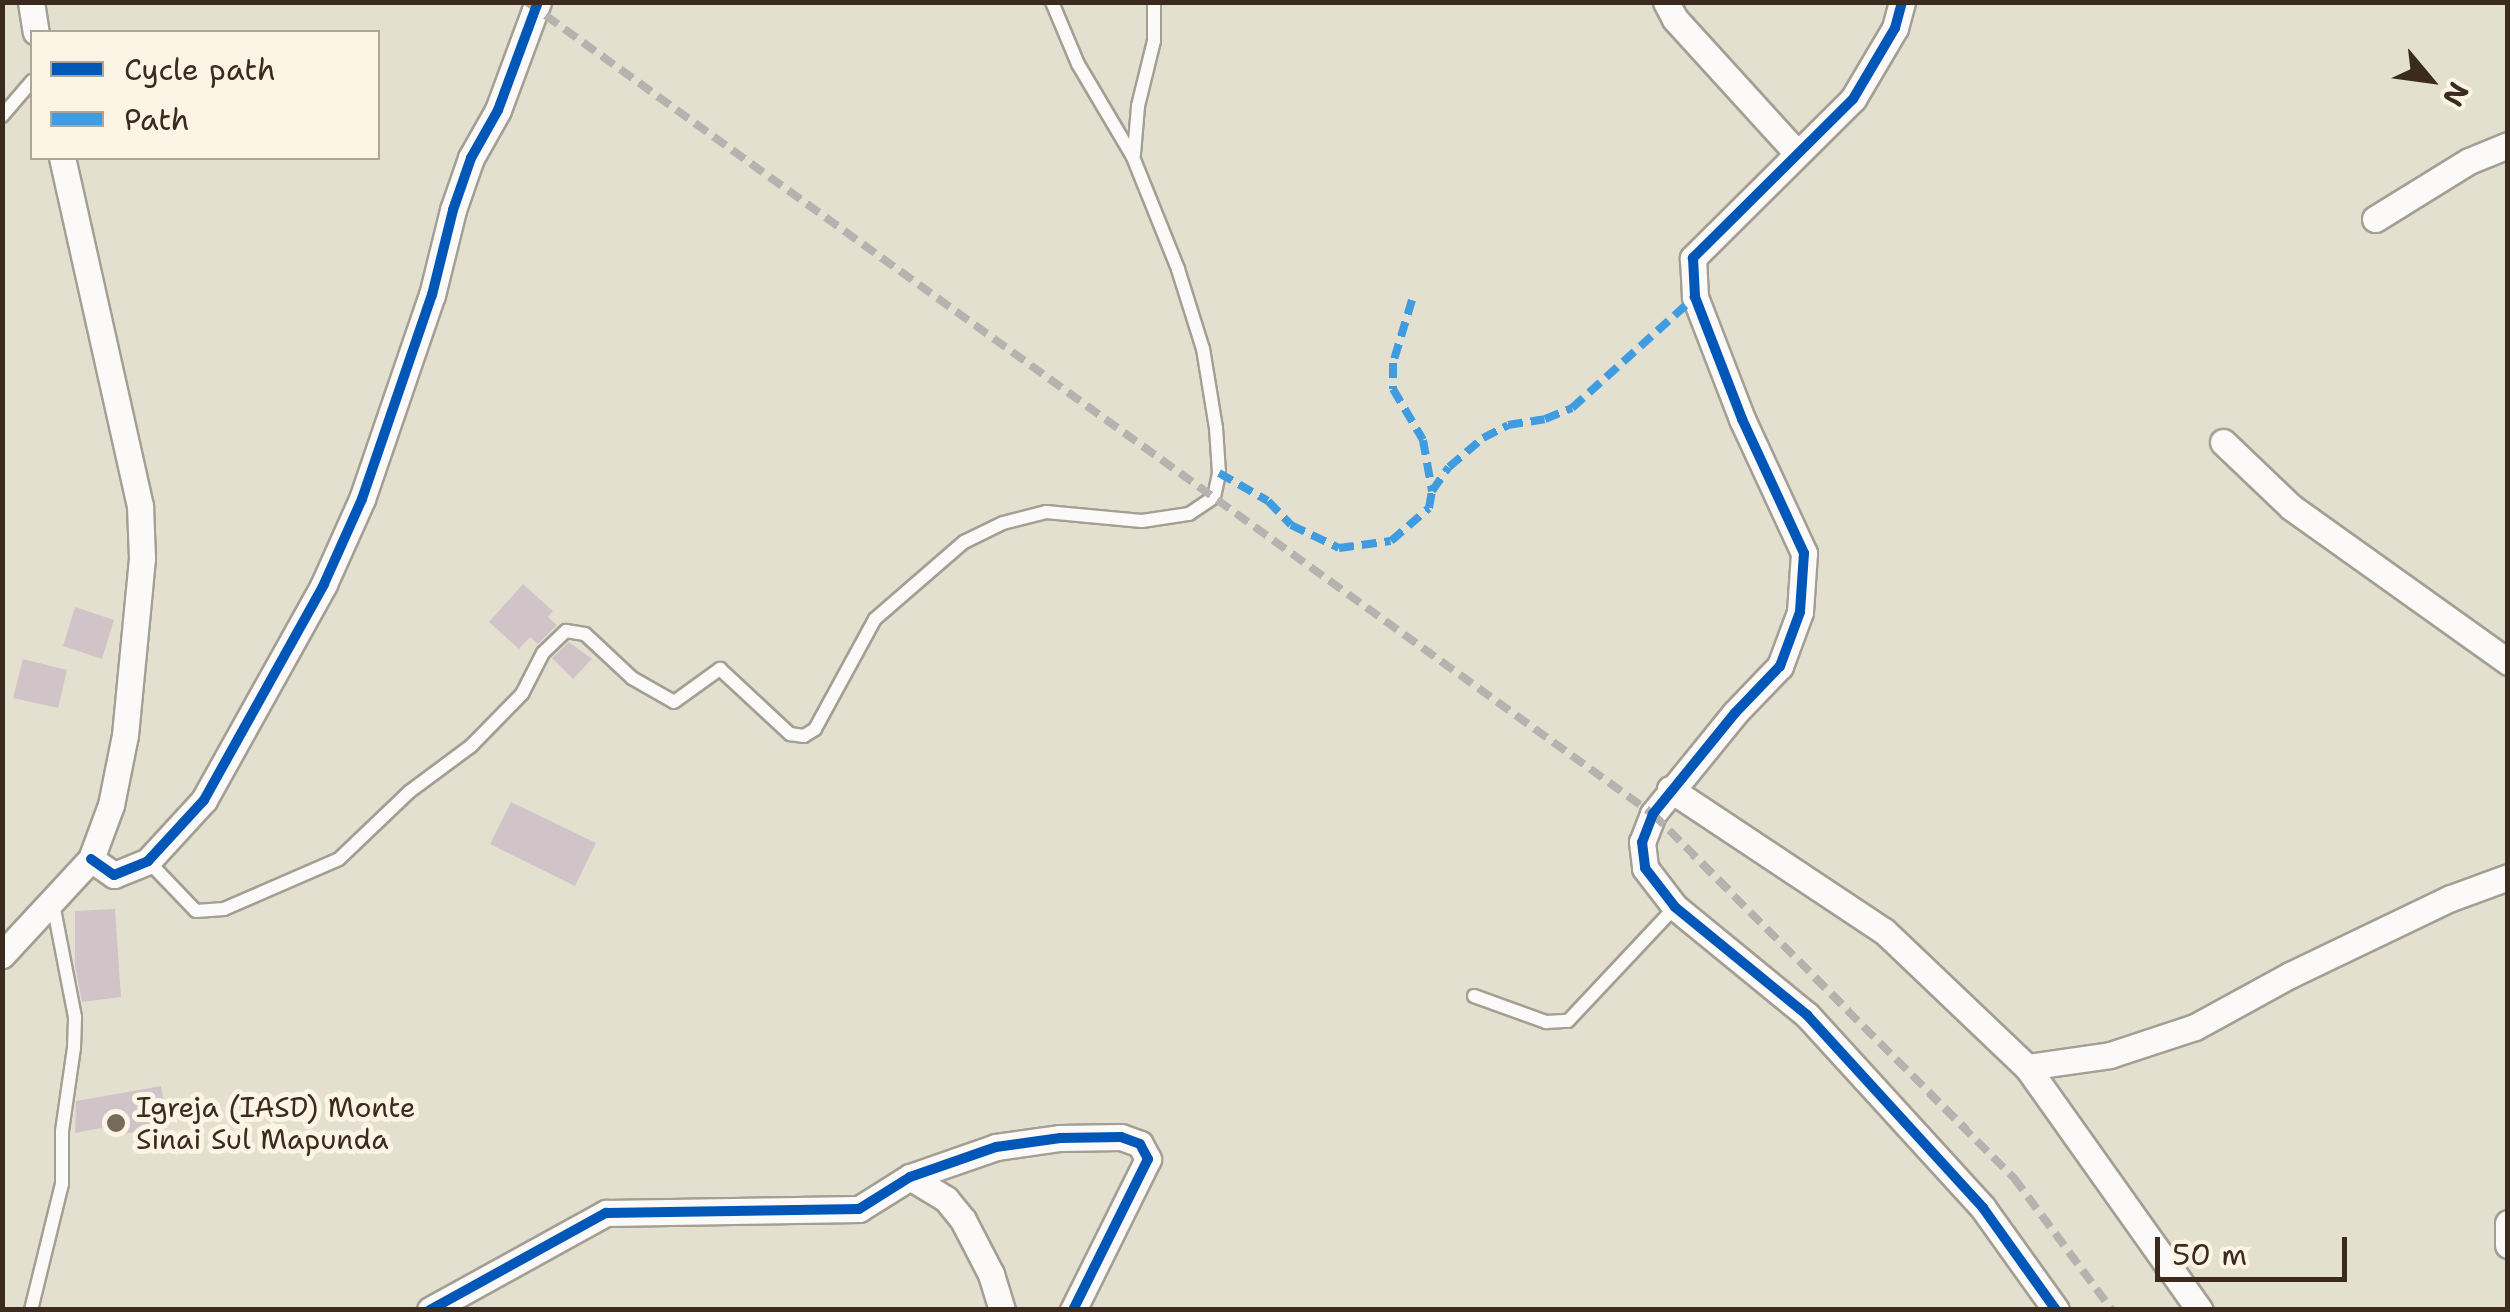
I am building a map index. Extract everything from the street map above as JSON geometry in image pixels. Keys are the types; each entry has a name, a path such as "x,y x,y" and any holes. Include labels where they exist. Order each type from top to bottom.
{"street":[{"path":"31,2 36,30"},
{"path":"91,859 114,875 148,861 204,800 324,584 362,499 432,295 452,210 471,158 498,110 538,2"},
{"path":"1666,2 1675,19 1796,152"},
{"path":"1902,2 1894,28 1852,99 1693,258 1691,279 1742,419 1804,553 1800,612 1780,666 1670,789 1642,842 1645,868 1674,907 1807,1015 1983,1208 2056,1310"},
{"path":"2375,219 2469,161 2508,144"},
{"path":"2,955 91,859 111,805 125,735 142,558 141,523 62,160"},
{"path":"2223,442 2290,507 2508,662"},
{"path":"1670,789 1884,932 2027,1067 2200,1310"},
{"path":"2027,1067 2110,1056 2195,1028 2290,975 2451,898 2508,878"},
{"path":"430,1310 606,1213 859,1208 910,1177 996,1147 1044,1140 1121,1137 1140,1144 1148,1159 1143,1177 1073,1310"},
{"path":"910,1177 946,1198 963,1220 991,1274 1002,1310"},
{"path":"2508,1223 2508,1245"}],"lane":[{"path":"148,861 196,911 224,910 339,859 409,792 471,746 522,694 543,653 566,630 585,634 632,678 674,702 720,670 790,734 804,736 816,728 875,619 964,542 1003,523 1046,512 1142,520 1189,514 1214,497 1219,473 1203,349 1178,269 1134,156 1078,64 1052,2"},
{"path":"1134,156 1138,106 1154,41 1154,2"},
{"path":"2,116 30,82"},
{"path":"31,1310 62,1184 63,1118 74,1048 74,1017 53,904"},
{"path":"1474,996 1546,1022 1568,1021 1674,907"}],"building":[{"path":"523,584 553,611 548,617 557,625 538,644 530,637 519,649 489,622"},
{"path":"75,607 114,620 102,659 63,646"},
{"path":"569,642 592,659 573,679 552,658"},
{"path":"23,659 67,670 58,708 13,698"},
{"path":"511,802 596,843 575,886 490,844"},
{"path":"115,909 121,997 82,1002 75,966 75,911"},
{"path":"161,1086 168,1126 112,1136 111,1126 75,1133 76,1101"}],"railway":[{"path":"527,2 1653,814 2014,1178 2112,1310"}],"marked path":[{"path":"1219,473 1268,501 1291,525 1339,548 1391,541 1429,508 1432,491 1449,467 1483,438 1508,425 1545,419 1572,408 1695,297"},
{"path":"1412,300 1393,363 1393,389 1423,440 1432,491"}],"cycle path":[{"path":"91,859 114,875 148,861 204,800 324,584 362,499 432,295 453,210 471,158 498,110 538,2"},
{"path":"1902,2 1895,28 1853,99 1693,258 1695,297 1742,419 1804,553 1800,612 1780,666 1735,713 1653,814 1642,842 1645,868 1675,907 1807,1015 1983,1208 2056,1310"},
{"path":"430,1310 606,1213 859,1209 910,1177 996,1147 1060,1138 1121,1137 1140,1144 1148,1159 1073,1310"}],"place":[{"name":"Igreja (IASD) Monte Sinai Sul Mapunda","path":"116,1123"}]}
